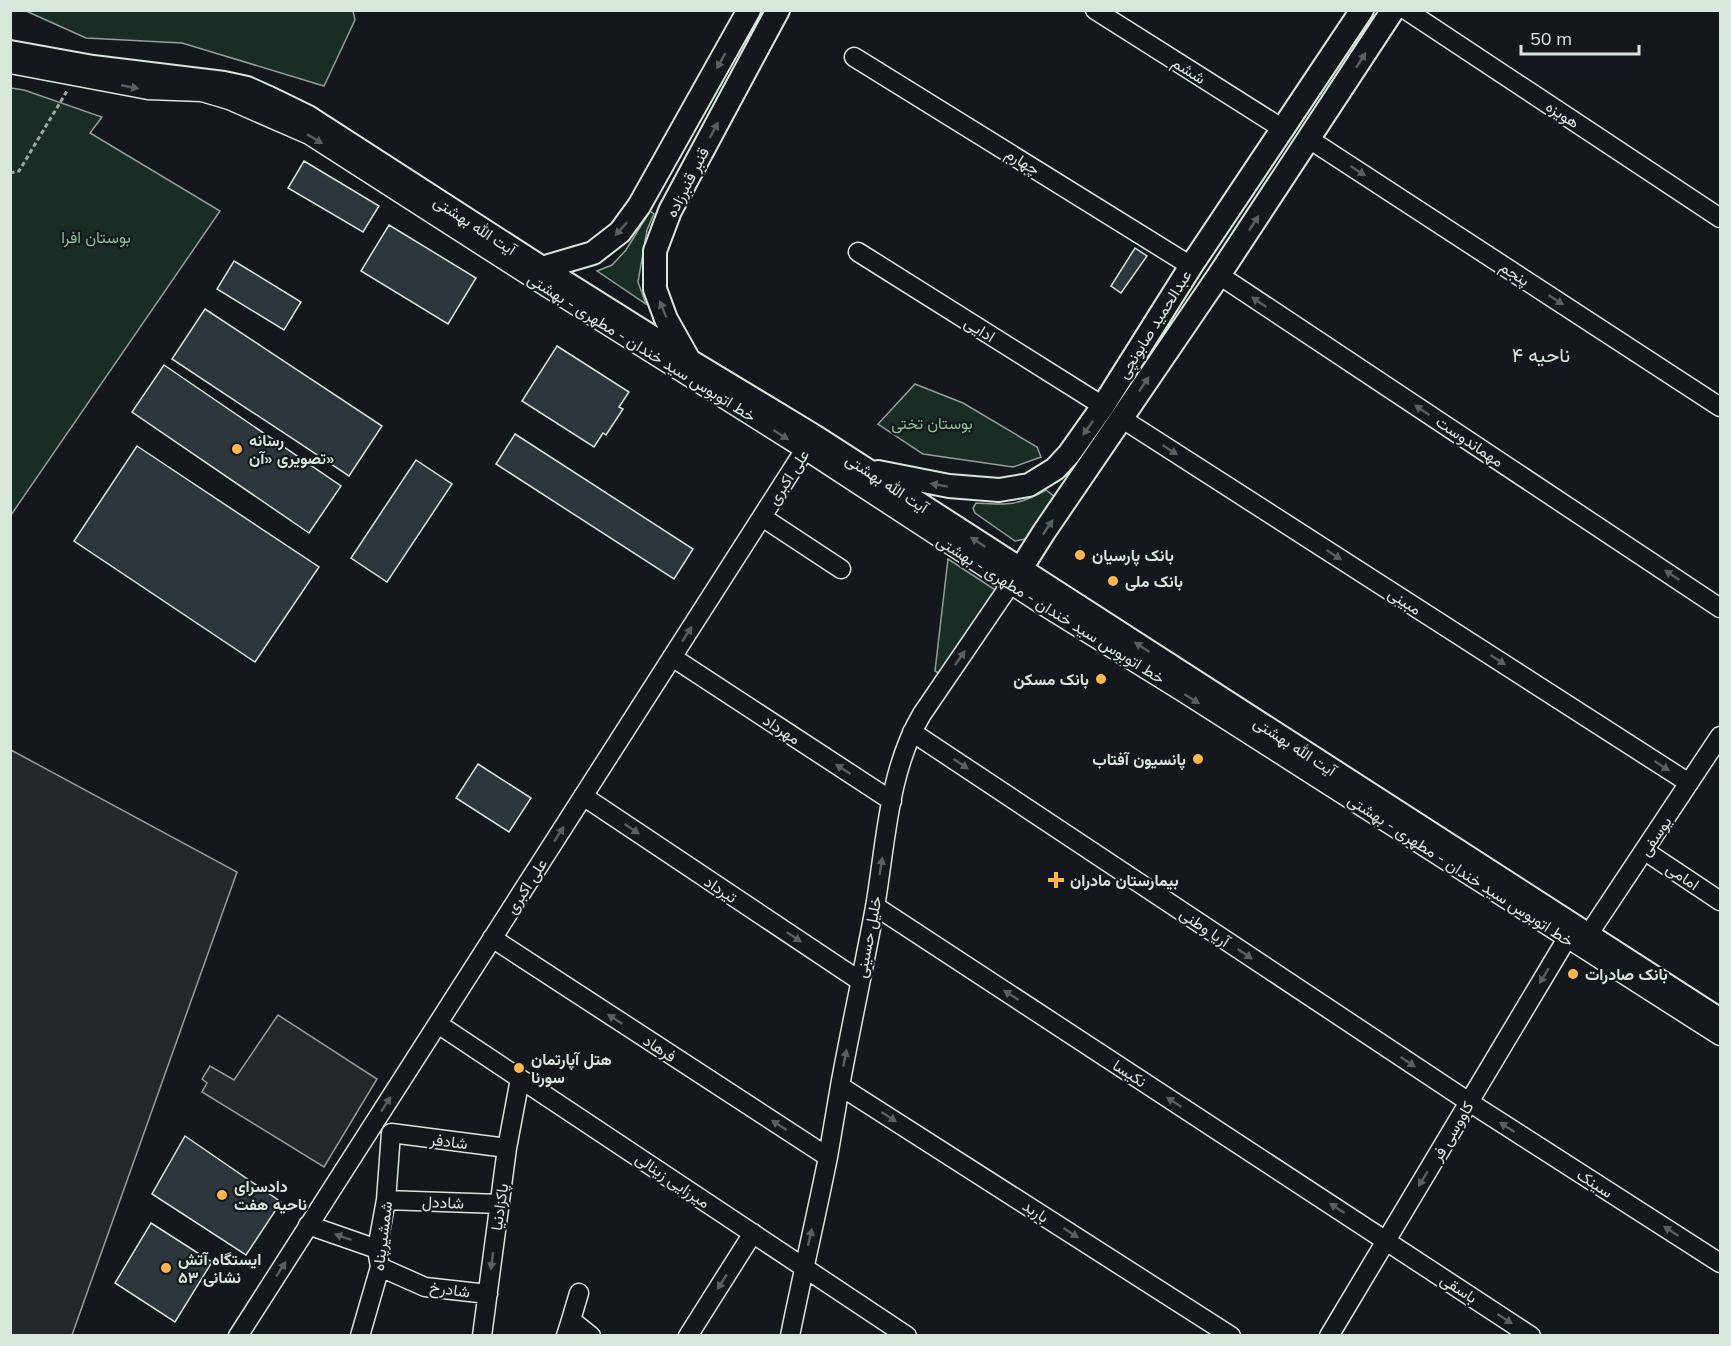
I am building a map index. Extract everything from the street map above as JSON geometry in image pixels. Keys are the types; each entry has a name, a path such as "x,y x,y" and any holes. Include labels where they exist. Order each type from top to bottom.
{"main road":[{"name":"قنبر قنبرزاده","path":"542,268 593,253 620,232 639,206 749,10"},
{"name":"قنبر قنبرزاده","path":"690,361 666,319 655,289 656,251 670,212 778,10"},
{"name":"عبدالحمید صابونچی","path":"1016,577 1112,412 1191,266 1362,10"},
{"name":"عبدالحمید صابونچی","path":"862,468 930,483 999,490 1020,488 1039,481 1056,469 1112,412 1219,275 1393,10"},
{"name":"آیت الله بهشتی","path":"10,52 93,67 224,83 247,88 308,117 690,361 809,443 862,468 1016,577 1577,933 1720,1020"}],"street":[{"name":"ششم","path":"1095,10 1283,129"},
{"name":"هویزه","path":"1406,10 1720,218"},
{"name":"چهارم","path":"854,57 1191,266"},
{"name":"خط اتوبوس سید خندان - مطهری - بهشتی","path":"10,64 148,90 202,92 229,100 309,135 538,282 809,443 1016,577"},
{"name":"پنجم","path":"1309,139 1720,407"},
{"name":"ادایی","path":"858,252 1112,412"},
{"name":"مهماندوست","path":"1219,275 1720,608"},
{"name":"مبینی","path":"1112,412 1689,783"},
{"name":"علی‌ اکبری","path":"238,1335 809,443"},
{"path":"762,517 841,570"},
{"name":"خلیل حسینی","path":"790,1335 828,1157 900,765 912,732 936,692 1016,577"},
{"name":"مهرداد","path":"672,657 892,801"},
{"name":"آریا وطنی","path":"912,732 1469,1102"},
{"name":"یوسفی","path":"1577,933 1645,851 1720,736"},
{"name":"تیرداد","path":"583,796 860,981"},
{"name":"امامی","path":"1645,851 1720,901"},
{"name":"نکیسا","path":"875,906 1386,1240"},
{"name":"خط اتوبوس سید خندان - مطهری - بهشتی","path":"1577,933 1720,1036"},
{"name":"کاووسی فر","path":"1329,1335 1469,1102 1577,933"},
{"name":"فرهاد","path":"492,938 828,1157"},
{"name":"میرزایی زینالی","path":"438,1024 907,1335"},
{"name":"پاکزادنیا","path":"482,1335 507,1148 520,1079"},
{"name":"باربد","path":"840,1086 1231,1335"},
{"name":"سینک","path":"1469,1102 1720,1263"},
{"name":"شادفر","path":"391,1133 507,1148"},
{"name":"شمشیرپناه","path":"360,1335 378,1258 386,1200 391,1133"},
{"name":"شاددل","path":"386,1200 500,1204"},
{"name":"شادرخ","path":"308,1225 378,1258 425,1287 488,1294"},
{"path":"688,1335 753,1233"},
{"name":"باسقی","path":"1386,1240 1531,1335"},
{"path":"579,1293 569,1328 591,1335"}],"path":[{"path":"10,173 19,171 68,90"}],"green space":[{"path":"26,11 353,11 355,20 324,86 182,43 86,38"},
{"name":"بوستان افرا","path":"11,88 24,90 102,117 90,133 220,211 11,515"},
{"path":"650,211 654,214 647,230 638,282 646,304 597,271 612,265 626,250"},
{"name":"بوستان تختی","path":"915,384 963,403 1037,447 1041,457 1013,467 923,454 878,424"},
{"path":"1046,490 1055,497 1026,539 1015,541 975,513 973,508 976,503 1020,502"},
{"path":"948,559 997,591 940,674 935,671"}],"shaded area":[{"path":"11,750 237,872 72,1335 11,1335"},
{"path":"278,1015 377,1079 324,1167 202,1092 207,1083 202,1079 210,1066 234,1080"}],"building":[{"path":"304,161 379,206 363,232 288,188"},
{"path":"389,225 476,278 448,324 361,271"},
{"path":"1135,248 1147,256 1121,293 1111,286"},
{"path":"234,261 301,302 284,330 217,289"},
{"path":"205,309 382,426 349,476 172,359"},
{"path":"557,346 629,392 619,407 623,409 606,435 603,433 594,447 522,401"},
{"name":"رسانه تصویری «آن»","path":"164,365 341,486 309,533 132,412"},
{"path":"515,434 693,549 674,579 496,464"},
{"path":"137,446 319,567 255,662 74,541"},
{"path":"416,460 452,484 387,582 351,558"},
{"path":"478,764 531,798 509,832 456,798"},
{"path":"185,1136 281,1202 246,1255 152,1194"},
{"path":"151,1223 212,1262 175,1322 115,1283"}],"place":[{"name":"رسانه تصویری «آن»","path":"237,449"},
{"name":"بانک پارسیان","path":"1080,555"},
{"name":"بانک ملی","path":"1113,581"},
{"name":"بانک مسکن","path":"1101,679"},
{"name":"پانسیون آفتاب","path":"1198,759"},
{"name":"بیمارستان مادران","path":"1056,880"},
{"name":"بانک صادرات","path":"1573,974"},
{"name":"هتل آپارتمان سورنا","path":"519,1068"},
{"name":"دادسرای ناحیه هفت","path":"222,1195"},
{"name":"ایستگاه آتش نشانی ۵۳","path":"166,1268"}],"district":[{"name":"ناحیه ۴","path":"1541,354"}]}
